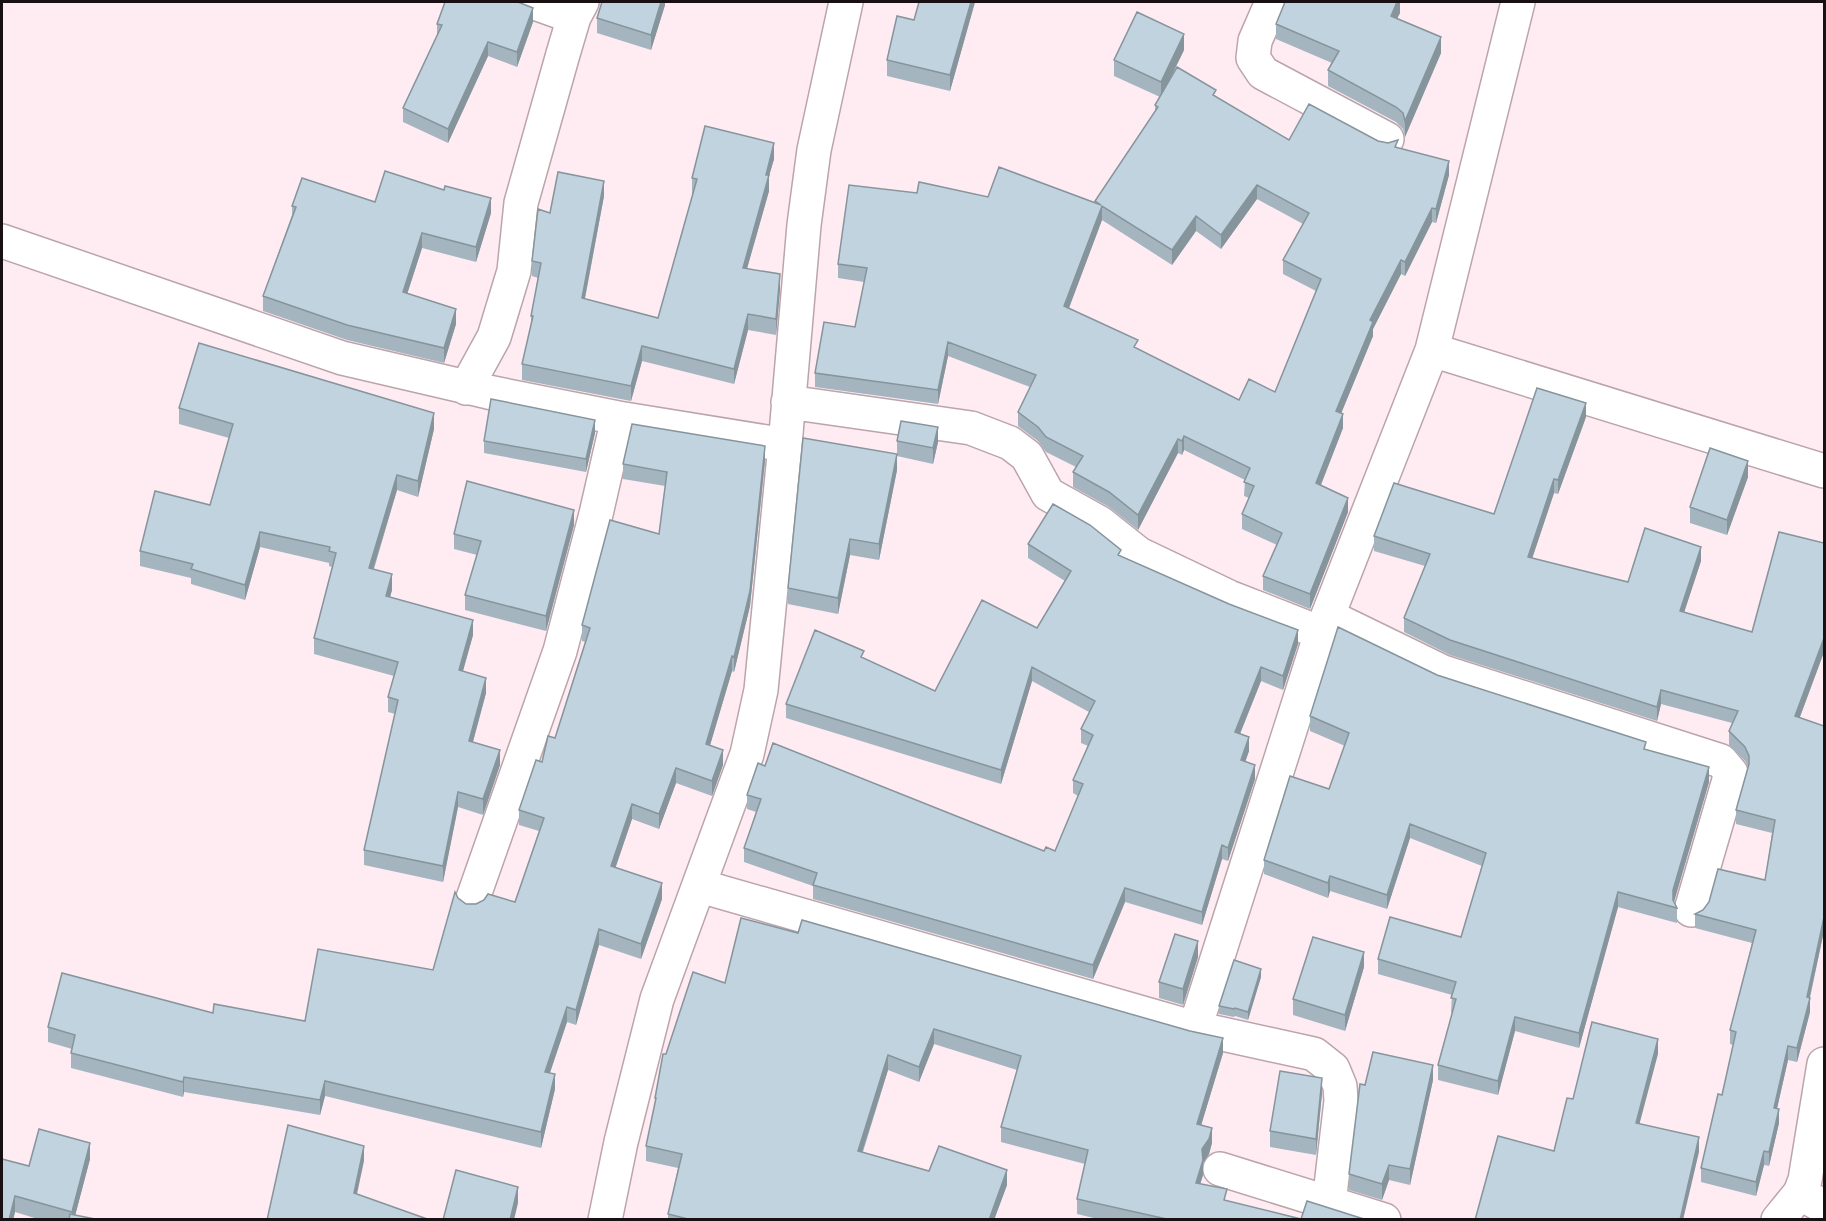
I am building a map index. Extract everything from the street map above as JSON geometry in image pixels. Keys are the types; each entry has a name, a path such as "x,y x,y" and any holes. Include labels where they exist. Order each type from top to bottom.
{"street":[{"path":"466,388 494,337 514,271 521,203 578,9 532,2"},
{"path":"605,1220 621,1142 657,999 747,754 761,690 804,225 814,150 846,2"},
{"path":"1272,2 1255,41 1253,58 1263,73 1387,139"},
{"path":"1195,1028 1325,624 1432,350 1518,2"},
{"path":"2,242 342,358 466,388 618,418 785,445"},
{"path":"1432,350 1824,471"},
{"path":"788,402 971,428 1010,443 1027,456 1048,494 1100,523 1139,554 1229,597 1325,624 1443,672 1721,761 1731,772 1691,910"},
{"path":"472,901 560,651 596,514 618,418"},
{"path":"700,886 1195,1028 1314,1054 1333,1069 1340,1086 1341,1101 1329,1203"},
{"path":"1778,1220 1812,1200 1805,1180 1824,1064"},
{"path":"1220,1168 1384,1220"}],"building":[{"path":"445,2 518,2 533,8 517,52 488,42 448,129 403,108 442,25 437,24"},
{"path":"602,2 661,2 651,35 597,18"},
{"path":"919,2 971,2 950,75 887,60 897,16 914,20"},
{"path":"1285,2 1397,2 1391,16 1441,37 1405,121 1403,113 1396,107 1328,70 1339,51 1276,24"},
{"path":"1137,12 1184,34 1161,82 1114,60"},
{"path":"1177,67 1216,90 1213,95 1289,140 1309,104 1378,141 1388,143 1398,140 1395,147 1449,161 1436,209 1432,208 1405,262 1401,260 1370,320 1373,322 1336,411 1343,414 1316,483 1348,498 1310,594 1263,576 1282,533 1242,514 1254,486 1244,482 1250,468 1184,436 1182,441 1178,439 1138,515 1109,492 1073,472 1083,456 1046,437 1038,427 1018,412 1036,375 948,342 938,390 815,373 824,322 855,327 867,268 838,264 849,185 917,193 919,182 988,197 999,167 1101,205 1095,201 1158,107 1155,105","holes":["1257,185 1309,213 1283,260 1321,279 1275,392 1249,379 1239,400 1134,347 1138,340 1064,306 1102,206 1172,250 1196,216 1221,235"]},
{"path":"705,126 774,143 766,175 769,175 743,268 780,274 776,319 748,314 734,369 642,346 631,386 522,364 533,316 531,316 541,263 532,261 538,209 550,213 558,172 604,181 582,298 658,318 697,179 692,178"},
{"path":"385,171 444,190 445,186 491,198 476,247 422,233 403,292 456,309 444,348 347,325 263,296 296,207 292,206 302,178 375,202"},
{"path":"199,343 434,413 418,481 397,475 369,568 392,574 386,596 473,620 459,670 486,678 469,741 500,750 483,799 458,792 443,866 364,850 398,700 388,697 398,662 314,638 336,553 329,551 330,547 260,532 245,585 191,569 193,564 140,551 155,491 210,505 233,424 179,408"},
{"path":"1537,388 1586,403 1558,480 1554,479 1528,557 1628,582 1645,528 1701,547 1680,611 1752,632 1779,532 1824,543 1824,638 1795,716 1824,726 1824,917 1807,997 1810,998 1797,1048 1788,1046 1774,1108 1779,1109 1769,1152 1764,1151 1756,1182 1701,1168 1718,1094 1722,1095 1736,1032 1730,1030 1756,930 1695,914 1703,910 1709,902 1718,869 1765,880 1775,820 1736,810 1749,764 1749,756 1745,747 1729,731 1738,711 1661,690 1657,707 1450,640 1404,618 1430,554 1374,536 1394,483 1494,514"},
{"path":"491,399 595,420 586,459 484,441"},
{"path":"901,421 938,427 933,448 897,441"},
{"path":"632,424 765,446 750,591 734,657 732,656 706,744 723,750 712,781 676,768 659,814 632,804 611,866 662,883 641,944 599,929 576,1010 567,1007 545,1072 555,1074 541,1132 325,1081 320,1100 184,1077 183,1082 71,1053 75,1035 48,1027 62,973 213,1013 214,1004 305,1021 318,949 433,970 455,892 458,898 466,904 476,904 484,900 488,894 515,902 544,818 519,810 536,760 542,762 548,736 555,738 590,628 582,625 610,520 659,534 667,472 623,464"},
{"path":"803,438 897,454 879,544 850,539 838,598 788,588"},
{"path":"1710,448 1748,461 1727,520 1690,507"},
{"path":"467,481 574,510 546,616 465,595 481,541 454,534"},
{"path":"1053,504 1090,525 1121,550 1118,555 1229,604 1298,630 1283,676 1261,667 1235,732 1249,737 1241,760 1255,765 1228,848 1222,845 1202,912 1125,888 1093,965 813,885 817,873 744,848 761,799 747,795 758,763 765,766 773,743 1044,851 1046,847 1055,851 1083,784 1073,780 1093,735 1081,729 1095,701 1032,667 1001,770 786,704 815,630 864,651 861,657 935,691 982,600 1037,628 1071,571 1028,544"},
{"path":"1338,627 1437,675 1646,742 1644,749 1709,767 1673,890 1673,900 1677,908 1618,892 1579,1033 1515,1017 1498,1081 1438,1065 1456,999 1451,998 1456,982 1378,959 1390,917 1461,937 1486,853 1410,824 1387,895 1330,876 1328,883 1264,860 1290,776 1329,789 1349,733 1310,716"},
{"path":"741,918 798,933 802,920 1190,1031 1223,1038 1197,1124 1212,1128 1209,1139 1202,1149 1203,1160 1196,1183 1227,1189 1224,1200 1301,1219 1307,1201 1367,1220 1171,1220 1077,1199 1088,1150 1001,1127 1021,1056 934,1029 919,1067 888,1055 858,1151 929,1171 939,1146 1007,1170 989,1220 692,1220 668,1214 682,1154 646,1146 663,1054 666,1054 693,972 725,983"},
{"path":"1175,934 1198,941 1183,989 1159,982"},
{"path":"1313,937 1364,952 1345,1015 1293,999"},
{"path":"1234,960 1261,969 1248,1012 1219,1006"},
{"path":"1592,1022 1658,1039 1636,1123 1699,1137 1680,1220 1475,1220 1498,1136 1554,1151 1567,1098 1573,1099"},
{"path":"1373,1052 1433,1065 1410,1169 1389,1165 1382,1184 1349,1174 1360,1084 1365,1085"},
{"path":"1280,1071 1322,1078 1316,1139 1270,1131"},
{"path":"288,1125 364,1146 354,1193 430,1220 267,1220"},
{"path":"39,1129 90,1143 72,1212 15,1196 9,1220 2,1220 2,1159 29,1166"},
{"path":"456,1170 518,1187 510,1220 443,1220"},
{"path":"70,1214 100,1220 69,1220"}]}
